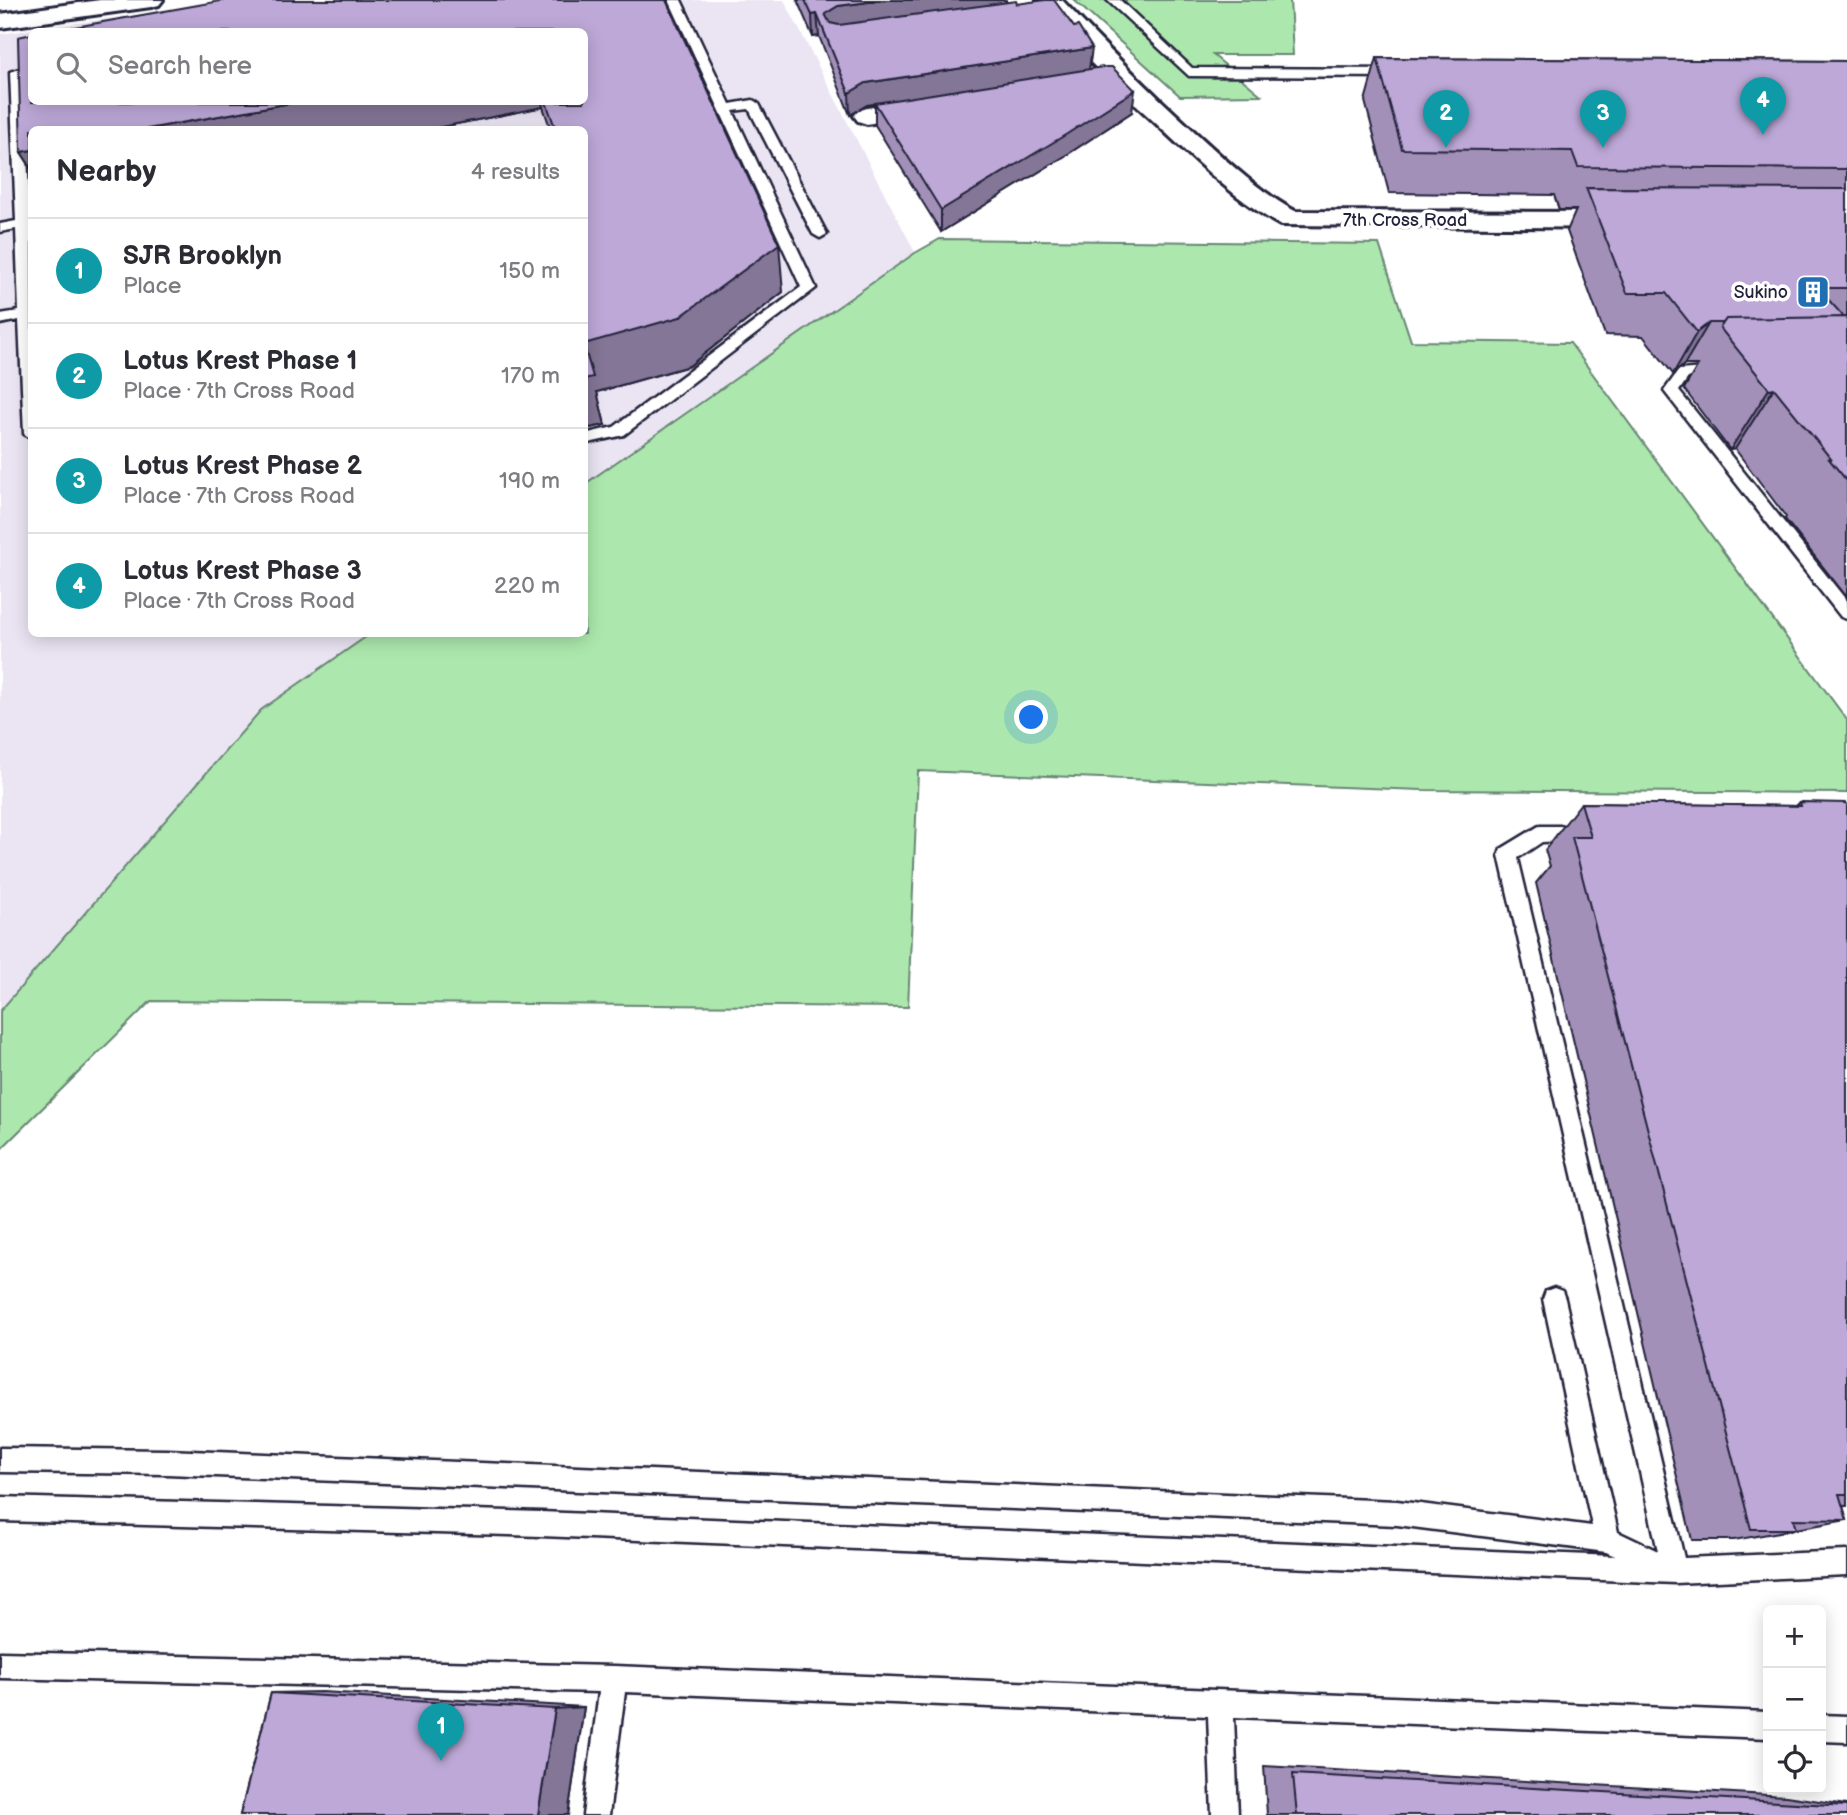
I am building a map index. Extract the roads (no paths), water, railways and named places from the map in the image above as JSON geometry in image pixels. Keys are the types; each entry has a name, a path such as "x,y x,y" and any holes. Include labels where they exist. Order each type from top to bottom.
{"street":[{"path":"0,21 151,0"},
{"name":"7th Cross Road","path":"1045,6 1232,180 1258,201 1290,219 1652,220"},
{"path":"1093,80 1119,76"},
{"path":"867,116 947,103"}],"lane":[{"path":"588,438 619,431 809,288 675,0"},
{"path":"1113,0 1189,72 1408,73"},
{"path":"28,70 16,72 28,374"},
{"path":"726,109 753,104 820,234"},
{"path":"0,228 24,224"},
{"path":"0,319 24,314"},
{"path":"1735,372 1684,373 1671,391 1847,613"},
{"path":"1611,834 1539,834 1508,855 1675,1571"},
{"path":"1554,1300 1607,1540"},
{"path":"0,1460 167,1462 1397,1513 1607,1540 1675,1571"},
{"path":"0,1509 541,1524 1675,1571 1847,1563"},
{"path":"0,1665 614,1679 1763,1726"},
{"path":"596,1815 614,1679"},
{"path":"1220,1702 1225,1815"},
{"path":"1826,1728 1847,1729"}],"place":[{"name":"Lotus Krest Phase 3","path":"1763,135"},
{"name":"Lotus Krest Phase 1","path":"1446,148"},
{"name":"Lotus Krest Phase 2","path":"1603,148"},
{"name":"Sukino","path":"1813,292"},
{"name":"SJR Brooklyn","path":"441,1761"}]}
